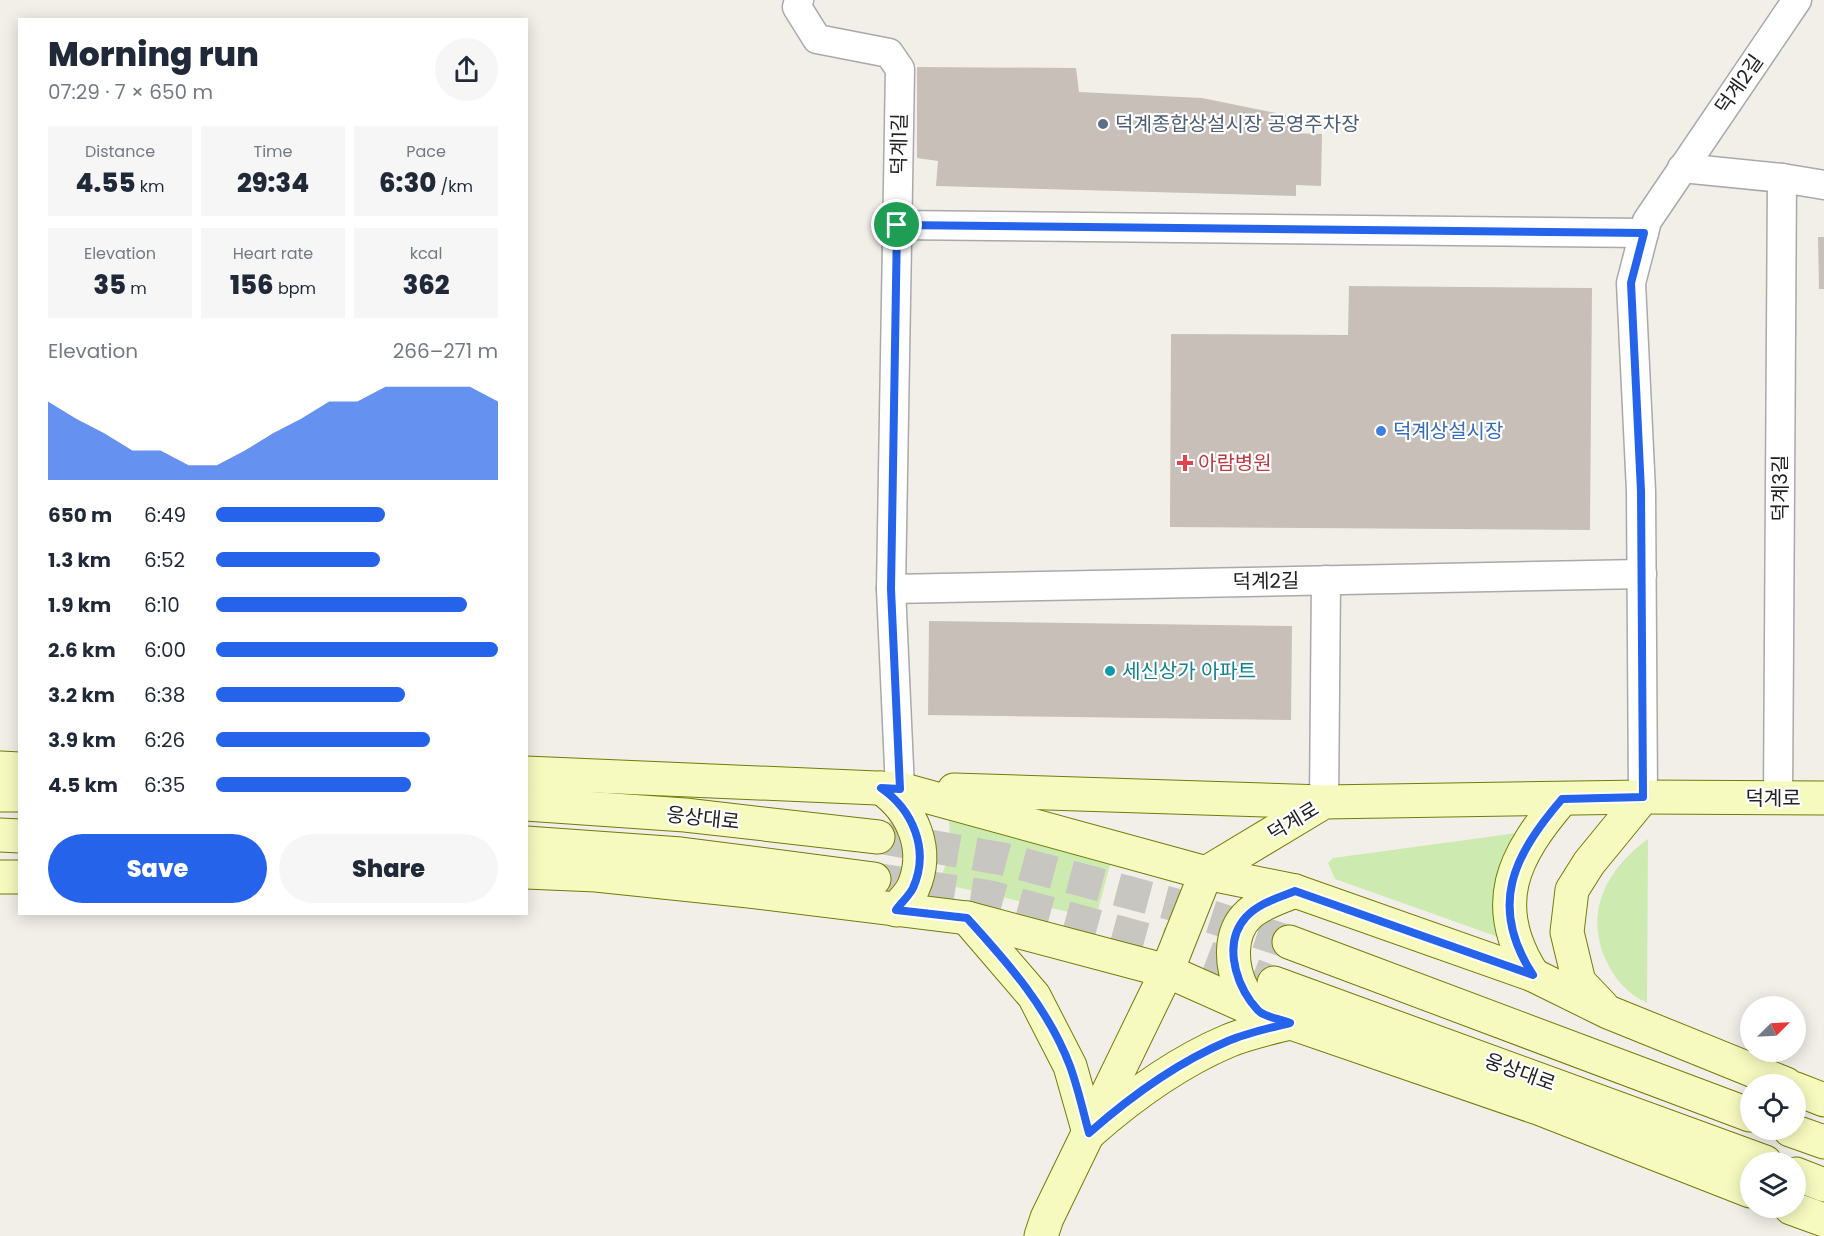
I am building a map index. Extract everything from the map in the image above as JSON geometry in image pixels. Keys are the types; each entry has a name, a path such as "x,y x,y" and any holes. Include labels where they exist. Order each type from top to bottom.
{"main road":[{"path":"0,768 18,769"},
{"path":"528,773 1324,802"},
{"path":"890,788 1206,873 1295,891 1533,975 1608,1012 1761,1074"},
{"path":"890,788 917,832 920,854 913,888 896,910"},
{"path":"0,795 18,795"},
{"name":"덕계로","path":"1206,873 1324,802 1643,797 1824,798"},
{"path":"1608,1012 1579,982 1567,932 1572,890 1589,863 1643,797"},
{"path":"1533,975 1518,953 1510,923 1508,912 1510,887 1518,862 1537,828 1562,799"},
{"name":"웅상대로","path":"528,804 686,815 878,837"},
{"path":"0,836 18,836"},
{"name":"웅상대로","path":"528,843 681,854 874,879"},
{"path":"528,872 632,878 967,918 1167,971 1259,1012 1538,1108 1740,1187"},
{"path":"1041,1236 1167,971 1206,873"},
{"path":"0,877 18,877"},
{"path":"1259,1012 1242,989 1233,958 1234,939 1248,915 1264,904 1295,891"},
{"path":"967,918 1034,996 1070,1066 1089,1133"},
{"name":"웅상대로","path":"1289,942 1740,1111"},
{"name":"웅상대로","path":"1274,983 1740,1153"},
{"path":"1089,1133 1126,1101 1170,1071 1229,1040 1290,1023"},
{"path":"1806,1093 1824,1100"},
{"path":"1806,1136 1824,1142"},
{"path":"1806,1178 1824,1185"},
{"path":"1806,1213 1824,1220"}],"street":[{"name":"덕계1길","path":"799,0 797,7 817,39 889,53 900,69 890,788"},
{"name":"덕계2길","path":"1643,797 1641,491 1631,283 1647,221 1797,0"},
{"path":"1682,168 1782,178 1824,185"},
{"name":"덕계3길","path":"1778,798 1782,178"},
{"path":"897,225 1644,233"},
{"name":"덕계2길","path":"891,589 1642,574"},
{"path":"1324,802 1326,580"}],"green space":[{"path":"949,821 1111,861 1096,918 938,883 945,868 948,853"},
{"path":"1517,833 1501,938 1335,879 1328,863 1333,858"},
{"path":"1648,839 1647,1003 1622,985 1613,973 1600,942 1598,925 1603,892 1611,878 1621,864"}],"building":[{"name":"덕계종합상설시장 공영주차장","path":"917,67 1076,68 1079,92 1202,98 1286,115 1290,133 1322,134 1321,186 1296,185 1296,196 936,186 938,161 917,158"},
{"path":"1818,237 1824,237 1824,289 1819,289"},
{"name":"덕계상설시장","path":"1349,286 1592,288 1590,530 1170,527 1171,334 1348,335"},
{"name":"세신상가 아파트","path":"929,621 1292,626 1291,720 928,715"}],"tunnel":[{"path":"878,837 1003,859 1172,904 1289,942"},
{"path":"874,879 991,897 1196,953 1274,983"}],"place":[{"name":"덕계종합상설시장 공영주차장","path":"1103,124"},
{"name":"덕계상설시장","path":"1381,431"},
{"name":"아람병원","path":"1185,463"},
{"name":"세신상가 아파트","path":"1110,671"}],"route":[{"path":"897,225 1644,233 1631,283 1641,491 1643,797 1562,799 1537,828 1518,862 1510,887 1508,912 1518,953 1533,975 1295,891 1264,904 1248,915 1234,939 1233,958 1242,989 1259,1012 1290,1023 1229,1040 1170,1071 1126,1101 1089,1133 1070,1066 1055,1035 1034,996 1004,959 967,918 896,910 913,888 920,854 917,832 905,810 881,788 900,789 891,589 897,225"}]}
